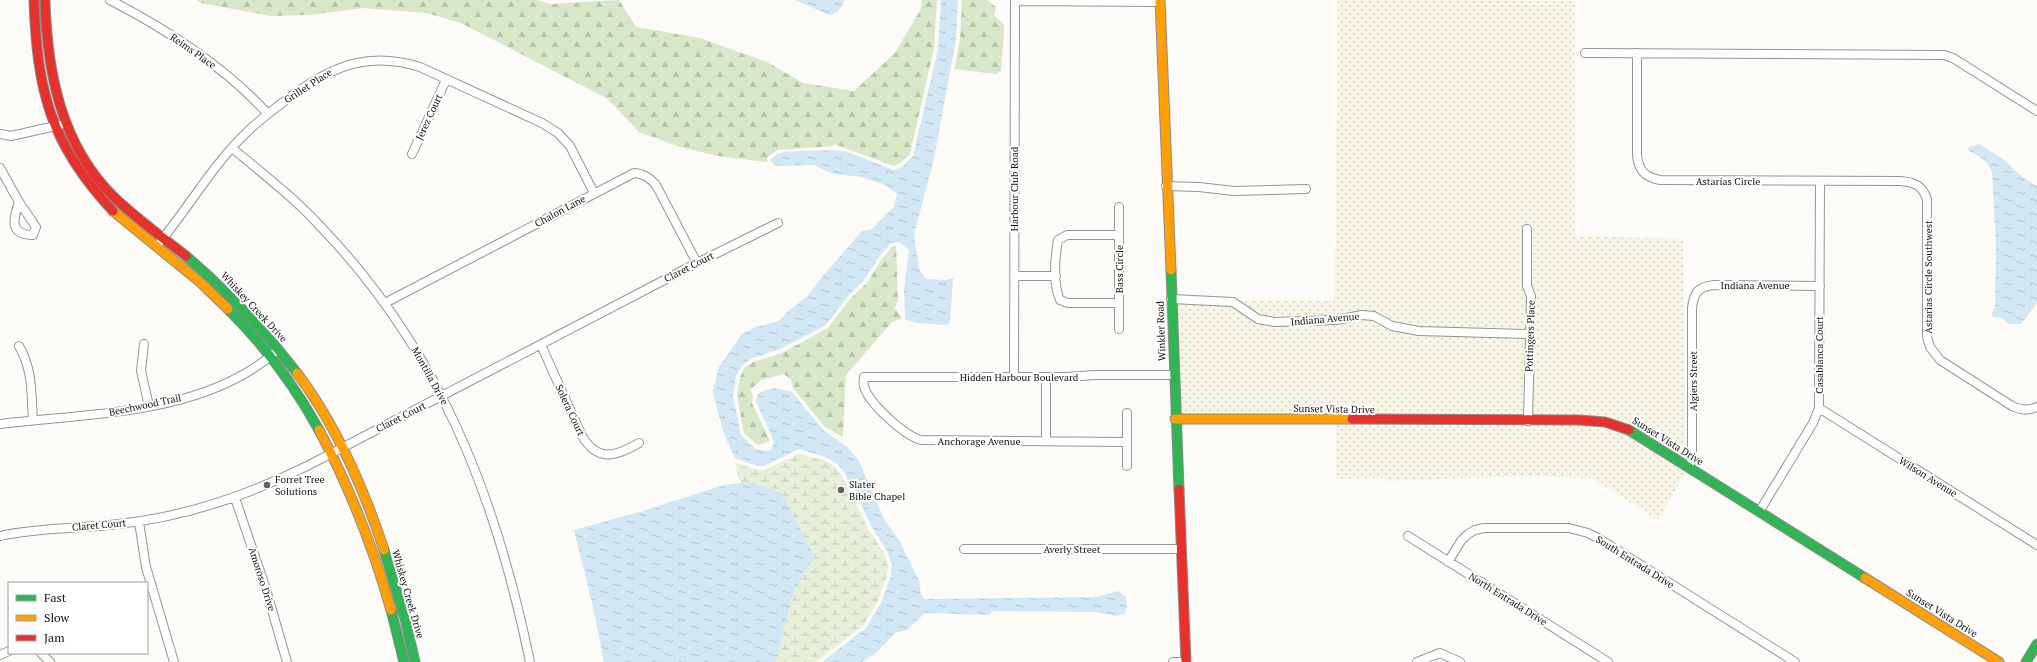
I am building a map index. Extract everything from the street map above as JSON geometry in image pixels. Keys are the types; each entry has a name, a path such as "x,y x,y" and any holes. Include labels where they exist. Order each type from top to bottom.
{"street":[{"name":"Whiskey Creek Drive","path":"34,0 34,32 38,73 55,127 75,165 98,196 126,222 210,291 232,314 270,356 306,407 332,452 349,487 370,541 388,599 404,662"},
{"name":"Whiskey Creek Drive","path":"45,0 48,67 53,88 66,123 81,154 108,190 132,213 164,238 228,294 278,349 310,393 342,447 360,483 385,552 400,600 415,662"},
{"name":"Reims Place","path":"110,0 155,25 201,56 247,92 267,113"},
{"name":"Harbour Club Road","path":"1014,377 1015,1 1160,1"},
{"name":"Winkler Road","path":"1160,1 1175,419 1186,662"},
{"path":"1585,53 1944,55 1952,58 2037,111"},
{"name":"Astarias Circle","path":"1637,53 1638,166 1643,174 1650,178 1660,180 1909,182 1918,184 1924,190 1927,199"},
{"name":"Grillet Place","path":"157,246 232,148 267,113 324,74 354,63 383,60 402,62 420,67 542,123 558,133 570,146 594,193"},
{"name":"Jerez Court","path":"412,154 446,80"},
{"path":"0,134 11,136 55,127 66,123"},
{"name":"Montilla Drive","path":"232,148 274,182 319,225 346,254 385,303 414,347 442,396 471,457 492,514 510,576 530,662"},
{"path":"0,168 19,202"},
{"name":"Chalon Lane","path":"385,303 634,173 643,174 650,178 656,185 697,263"},
{"name":"Casablanca Court","path":"1759,512 1813,423 1819,408 1820,181"},
{"path":"1166,186 1199,187 1234,191 1306,190"},
{"name":"Astarias Circle Southwest","path":"1927,199 1927,337 1930,347 1940,360 2012,406 2020,410 2029,410 2037,407"},
{"name":"Bass Circle","path":"1119,207 1119,329"},
{"name":"Claret Court","path":"0,536 32,531 139,522 234,498 282,479 697,263 778,223"},
{"name":"Pottingers Place","path":"1527,229 1528,286 1531,296 1528,420"},
{"name":"Bass Circle","path":"1119,235 1066,235 1058,240 1056,276 1056,292 1060,300 1068,303 1119,303"},
{"path":"1014,276 1056,276"},
{"name":"Indiana Avenue","path":"1694,295 1704,286 1714,285 1820,286"},
{"name":"Algiers Street","path":"1689,467 1692,458 1692,308 1694,295"},
{"name":"Indiana Avenue","path":"1171,299 1233,302 1258,319 1275,322 1336,320 1362,315 1374,316 1392,326 1419,331 1530,334"},
{"path":"144,344 141,371 149,406"},
{"name":"Solera Court","path":"540,345 582,436 589,446 600,453 613,455 626,451 639,444"},
{"path":"18,346 27,361 30,372 33,420"},
{"name":"Beechwood Trail","path":"0,424 110,413 182,398 226,382 252,370 278,349"},
{"name":"Hidden Harbour Boulevard","path":"864,377 1174,375"},
{"name":"Anchorage Avenue","path":"864,377 864,386 872,400 905,433 913,438 930,441 1127,442"},
{"path":"1046,377 1046,441"},
{"name":"Wilson Avenue","path":"1819,408 2037,545"},
{"path":"1127,413 1127,466"},
{"name":"Sunset Vista Drive","path":"1175,419 1313,418 1353,421 1578,420 1615,424 1631,431 1999,662"},
{"name":"Amoroso Drive","path":"234,498 265,586 287,662"},
{"path":"139,522 149,582 174,662"},
{"name":"South Entrada Drive","path":"1448,562 1461,541 1475,530 1502,527 1578,530 1598,538 1795,662"},
{"name":"North Entrada Drive","path":"1408,536 1608,662"},
{"name":"Averly Street","path":"964,549 1181,549"},
{"path":"2026,662 2037,644"},
{"path":"1417,662 1440,653 1460,662"},
{"path":"42,654 50,662"},
{"path":"1173,662 1186,662"}],"shaded area":[{"path":"1338,0 1575,1 1575,236 1683,239 1686,466 1688,468 1658,520 1592,478 1529,476 1386,481 1386,478 1336,479 1336,416 1179,416 1175,300 1333,301 1335,294"}],"green space":[{"path":"197,0 537,0 550,4 619,0 636,27 700,38 767,62 803,83 854,91 895,53 921,9 922,0 937,0 934,48 910,154 894,166 834,144 834,146 777,150 767,158 767,162 718,156 680,147 639,132 608,99 461,23 427,13 363,8 309,15 271,16 201,3"},
{"path":"962,0 987,0 996,7 994,15 1004,25 1004,28 1001,71 996,74 955,69 954,72 960,39"},
{"path":"896,246 898,299 895,308 901,316 901,319 892,322 846,375 843,437 825,427 793,388 791,380 784,374 761,380 751,389 753,396 752,403 770,441 758,445 744,433 737,396 740,378 744,368 753,362 782,353 828,328 850,299 867,283 882,259 892,247"},
{"path":"799,454 824,460 834,466 841,474 868,528 884,553 888,566 887,575 878,601 864,625 816,662 776,662 793,594 814,556 751,482 742,483 737,474 736,463 753,469 764,470"}],"water":[{"path":"795,0 845,0 838,12 829,15"},
{"path":"941,0 958,0 956,39 934,159 914,234 919,269 926,279 945,280 953,278 950,322 947,325 917,323 905,319 904,291 909,250 899,242 891,243 879,257 864,280 848,296 826,325 780,349 752,358 742,366 736,376 733,396 741,435 756,449 764,451 771,450 774,442 756,401 758,393 774,388 792,392 823,430 847,447 858,459 885,521 899,540 919,580 921,595 925,599 1097,597 1118,591 1126,597 1127,606 1124,614 1116,616 1096,612 993,611 989,615 925,613 907,630 895,633 877,652 862,662 822,662 866,628 881,603 891,576 892,565 887,551 871,526 844,471 836,463 825,457 799,449 764,466 754,465 735,458 724,434 713,390 719,367 742,334 756,327 779,321 787,312 808,296 822,277 862,231 872,229 894,207 897,194 885,185 862,177 833,174 814,165 776,166 770,160 777,154 785,152 834,150 847,152 894,170 902,167 913,156 938,49"},
{"path":"1979,144 2004,160 2021,176 2037,186 2037,303 2021,324 2009,324 2002,318 1993,317 1992,313 1995,307 1996,247 1992,172 1983,159 1969,151 1968,148"},
{"path":"751,482 782,493 814,556 793,594 776,662 604,662 593,607 574,530 643,511 724,485"}],"traffic: fast":[{"path":"186,256 216,283 244,312 272,342 297,373"},
{"path":"1171,270 1179,489"},
{"path":"228,309 254,336 278,366 300,397 319,430"},
{"path":"1629,430 1865,578"},
{"path":"384,550 405,619 415,662"},
{"path":"391,610 404,662"},
{"path":"2026,662 2037,644"}],"traffic: slow":[{"path":"1160,0 1171,270"},
{"path":"113,211 200,282 228,309"},
{"path":"297,373 324,414 348,458 384,550"},
{"path":"1175,419 1352,419"},
{"path":"319,430 341,474 360,518 377,563 391,610"},
{"path":"1865,578 1999,662"}],"traffic: jam":[{"path":"34,0 39,62 51,114 61,139 74,162 113,211"},
{"path":"45,0 46,27 54,81 60,106 82,155 97,178 123,206 186,256"},
{"path":"1352,419 1579,420 1605,422 1629,430"},
{"path":"1179,489 1186,662"}],"place":[{"name":"Forret Tree Solutions","path":"267,485"},
{"name":"Slater Bible Chapel","path":"841,490"}]}
